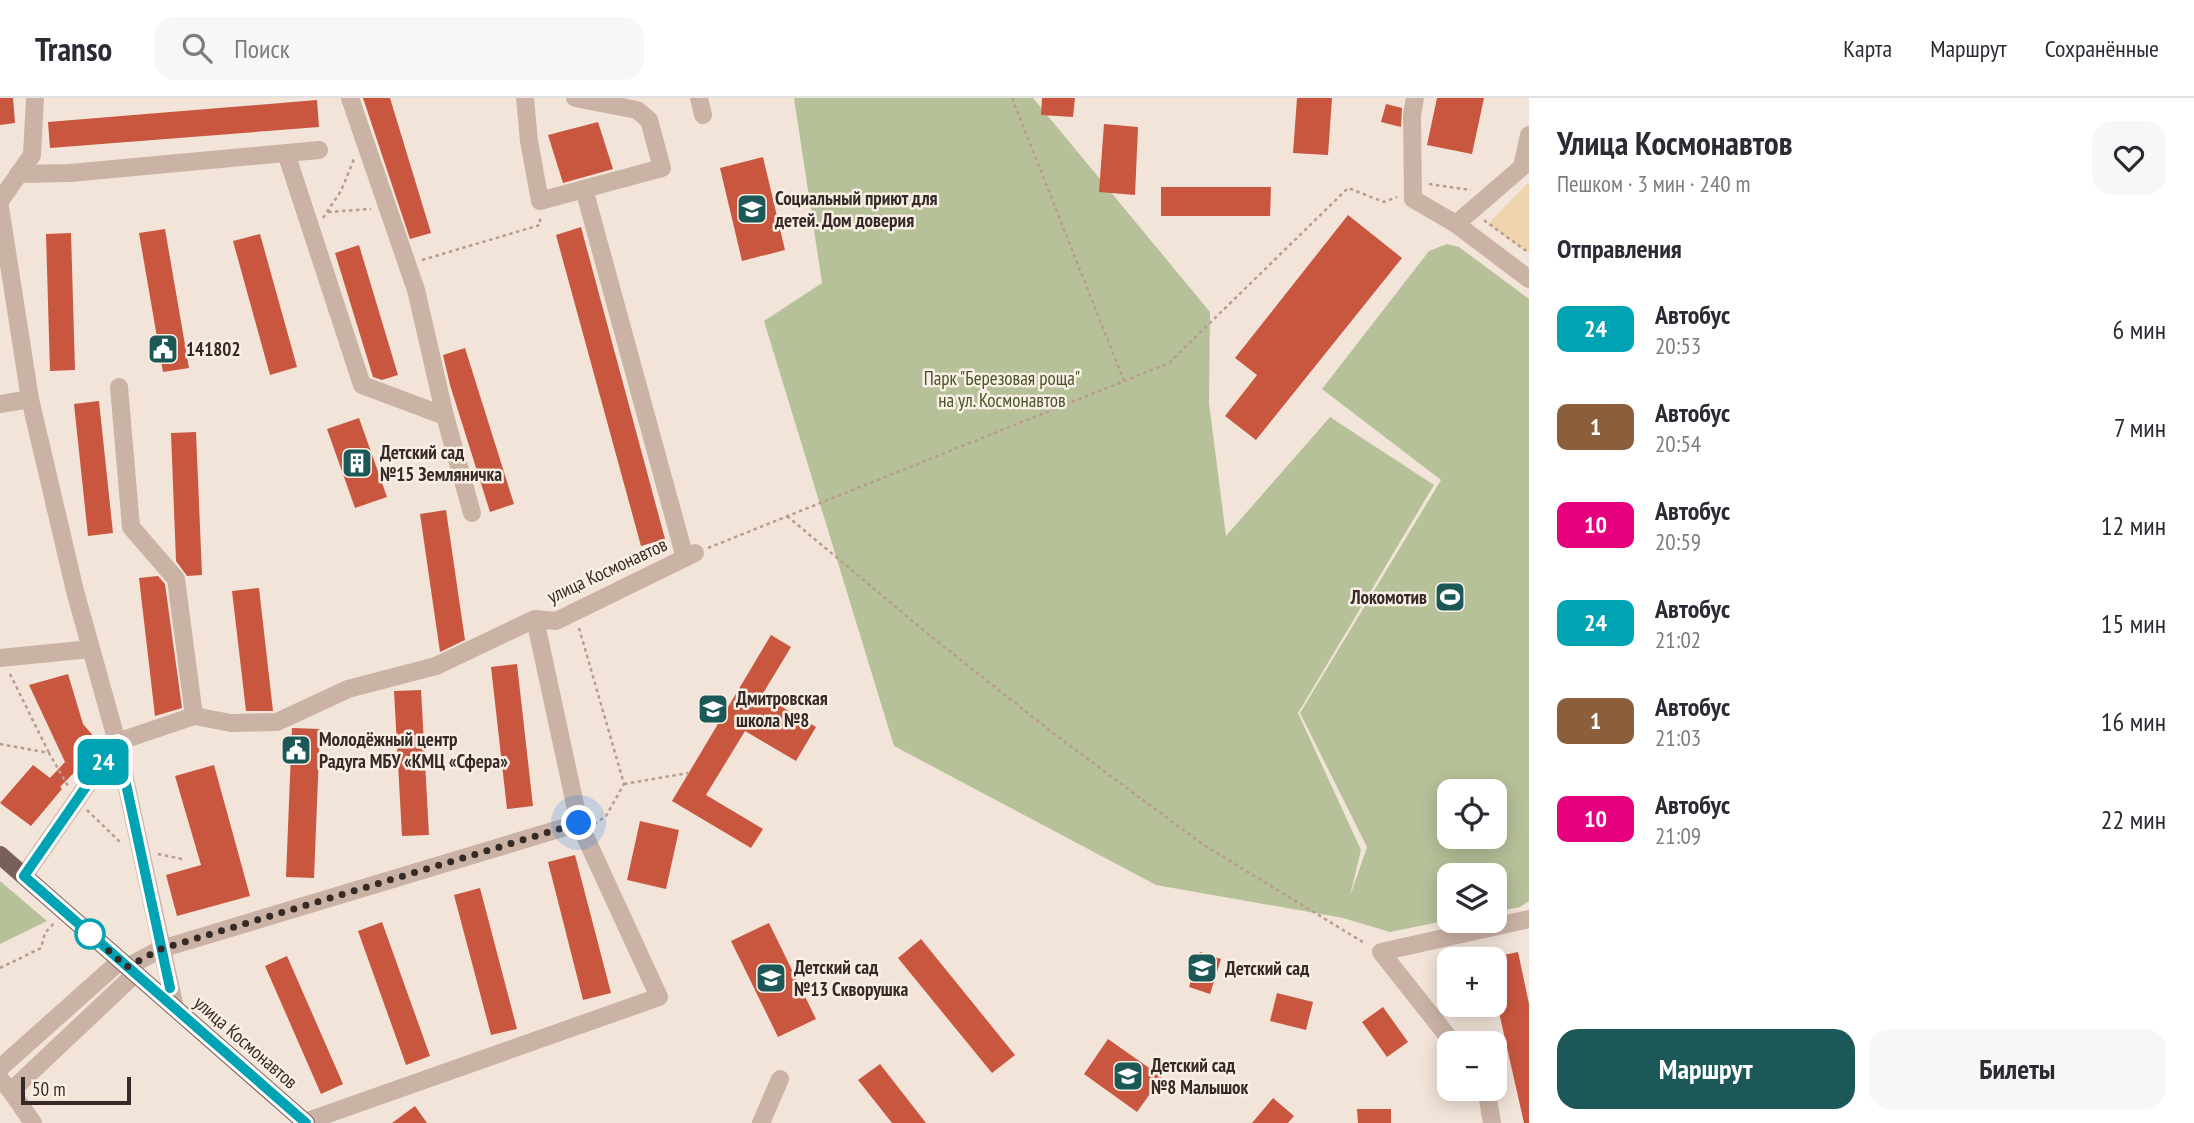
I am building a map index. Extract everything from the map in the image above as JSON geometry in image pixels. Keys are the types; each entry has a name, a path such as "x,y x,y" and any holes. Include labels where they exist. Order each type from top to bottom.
{"main road":[{"name":"улица Космонавтов","path":"0,855 306,1123"}],"street":[{"path":"0,201 32,155 35,98"},
{"path":"350,98 416,290 445,416 472,513"},
{"path":"525,98 528,141 540,201 662,168 649,120 637,110 575,98"},
{"path":"1415,98 1412,115 1413,199 1456,224 1529,279"},
{"path":"1456,224 1522,167 1529,135"},
{"path":"18,174 69,173 319,150"},
{"path":"286,153 362,385 445,416"},
{"path":"584,189 690,556"},
{"path":"0,207 30,399 90,649 117,742 175,1008"},
{"path":"24,876 117,742 194,716 176,579 131,527 119,387"},
{"path":"0,404 30,399"},
{"name":"улица Космонавтов","path":"194,716 231,723 277,722 348,689 436,666 535,619 556,621 690,556"},
{"path":"306,1123 659,997 579,823 535,619"},
{"path":"1,658 90,649"},
{"path":"0,1068 127,967 161,949 579,823"},
{"path":"1443,1031 1381,952 1529,919"},
{"path":"33,1123 6,1085 127,967"},
{"path":"761,1123 780,1079"},
{"path":"1488,1101 1492,1123"}],"path":[{"path":"1012,98 1124,381"},
{"path":"313,234 341,191 363,136"},
{"path":"690,556 1169,363 1348,188 1384,202 1429,184 1491,194"},
{"path":"407,265 540,225 540,201"},
{"path":"327,212 388,208"},
{"path":"1485,221 1529,253"},
{"path":"787,516 933,638 1053,733 1202,844 1381,952"},
{"path":"575,612 624,783 606,816 587,829 579,823"},
{"path":"1,658 49,752"},
{"path":"624,783 688,773"},
{"path":"0,968 41,948 45,933 64,911"}],"green space":[{"name":"Парк \"Березовая роща\" на ул. Космонавтов","path":"794,98 1033,98 1210,312 1209,403 1226,536 1330,417 1434,485 1298,713 1361,850 1350,896 1367,847 1300,713 1441,480 1322,389 1429,251 1447,244 1459,247 1529,299 1529,901 1520,907 1507,910 1507,863 1437,863 1437,922 1390,932 1343,918 1156,885 894,746 764,321 822,283"},
{"path":"0,881 47,921 0,944"}],"sand":[{"path":"1529,182 1529,253 1488,224"}],"building":[{"path":"0,98 13,98 15,123 0,125"},
{"path":"363,98 390,98 431,233 410,239"},
{"path":"1042,98 1075,98 1073,117 1041,115"},
{"path":"1297,98 1332,98 1328,155 1293,153"},
{"path":"1437,98 1484,98 1472,154 1427,145"},
{"path":"317,100 319,127 50,148 48,122"},
{"path":"1386,104 1402,108 1401,127 1381,122"},
{"path":"598,122 613,169 563,183 548,135"},
{"path":"1104,124 1138,127 1135,195 1099,192"},
{"name":"Социальный приют для детей. Дом доверия","path":"763,157 785,250 742,261 720,168"},
{"path":"1161,187 1271,187 1270,216 1161,216"},
{"path":"1348,215 1402,258 1256,440 1225,416 1257,375 1235,358"},
{"path":"581,227 665,539 641,546 556,235"},
{"path":"165,229 189,368 163,372 139,233"},
{"path":"71,233 75,370 50,371 46,234"},
{"path":"260,234 297,367 270,375 233,241"},
{"path":"359,245 398,375 382,380 373,377 335,253"},
{"path":"465,348 514,504 490,512 443,355"},
{"path":"99,401 113,533 88,536 74,404"},
{"name":"Детский сад №15 Земляничка","path":"359,418 387,497 355,508 327,429"},
{"path":"196,432 202,575 187,576 176,561 171,433"},
{"path":"446,510 465,640 440,652 420,514"},
{"path":"158,576 165,584 182,708 155,716 139,578"},
{"path":"259,588 273,711 246,711 232,591"},
{"path":"771,635 791,647 762,695 816,727 796,761 745,731 706,795 763,829 751,848 672,801"},
{"path":"517,664 533,806 507,809 491,667"},
{"path":"68,674 83,724 101,745 60,787 62,789 31,826 0,803 33,765 50,778 65,762 29,685"},
{"path":"421,690 429,835 402,836 394,691"},
{"path":"292,728 320,729 314,878 286,877"},
{"path":"214,765 250,896 177,916 166,875 201,865 175,776"},
{"path":"640,821 679,830 666,889 627,880"},
{"path":"575,855 611,993 583,1000 548,862"},
{"path":"480,888 517,1029 491,1035 454,895"},
{"path":"382,922 430,1056 406,1065 358,931"},
{"path":"769,923 816,1019 778,1037 731,941"},
{"path":"921,939 1015,1055 992,1073 898,958"},
{"path":"1200,952 1221,959 1210,994 1189,987"},
{"path":"1518,952 1529,1004 1529,1123 1524,1123 1507,1048 1507,1031 1503,1031 1500,1017 1507,1017 1507,954"},
{"path":"287,956 343,1084 321,1094 265,966"},
{"path":"1277,993 1313,1002 1306,1030 1270,1021"},
{"path":"1383,1007 1408,1042 1387,1057 1362,1022"},
{"path":"1108,1039 1162,1077 1137,1112 1084,1074"},
{"path":"880,1064 926,1123 892,1123 858,1080"},
{"path":"1273,1098 1294,1116 1288,1123 1252,1123"},
{"path":"415,1106 427,1123 392,1123"},
{"path":"1357,1109 1391,1109 1391,1123 1358,1123"}],"bus line":[{"name":"24","path":"170,988 117,742 24,876 306,1123"}],"place":[{"name":"Социальный приют для детей. Дом доверия","path":"752,209"},
{"name":"141802","path":"163,349"},
{"name":"Детский сад №15 Земляничка","path":"357,463"},
{"name":"Локомотив","path":"1450,597"},
{"name":"Дмитровская школа №8","path":"713,709"},
{"name":"Молодёжный центр Радуга МБУ «КМЦ «Сфера»","path":"296,750"},
{"name":"Детский сад","path":"1202,968"},
{"name":"Детский сад №13 Скворушка","path":"771,978"},
{"name":"Детский сад №8 Малышок","path":"1128,1076"}],"route":[{"path":"90,934 127,967 161,949 579,823"}]}
